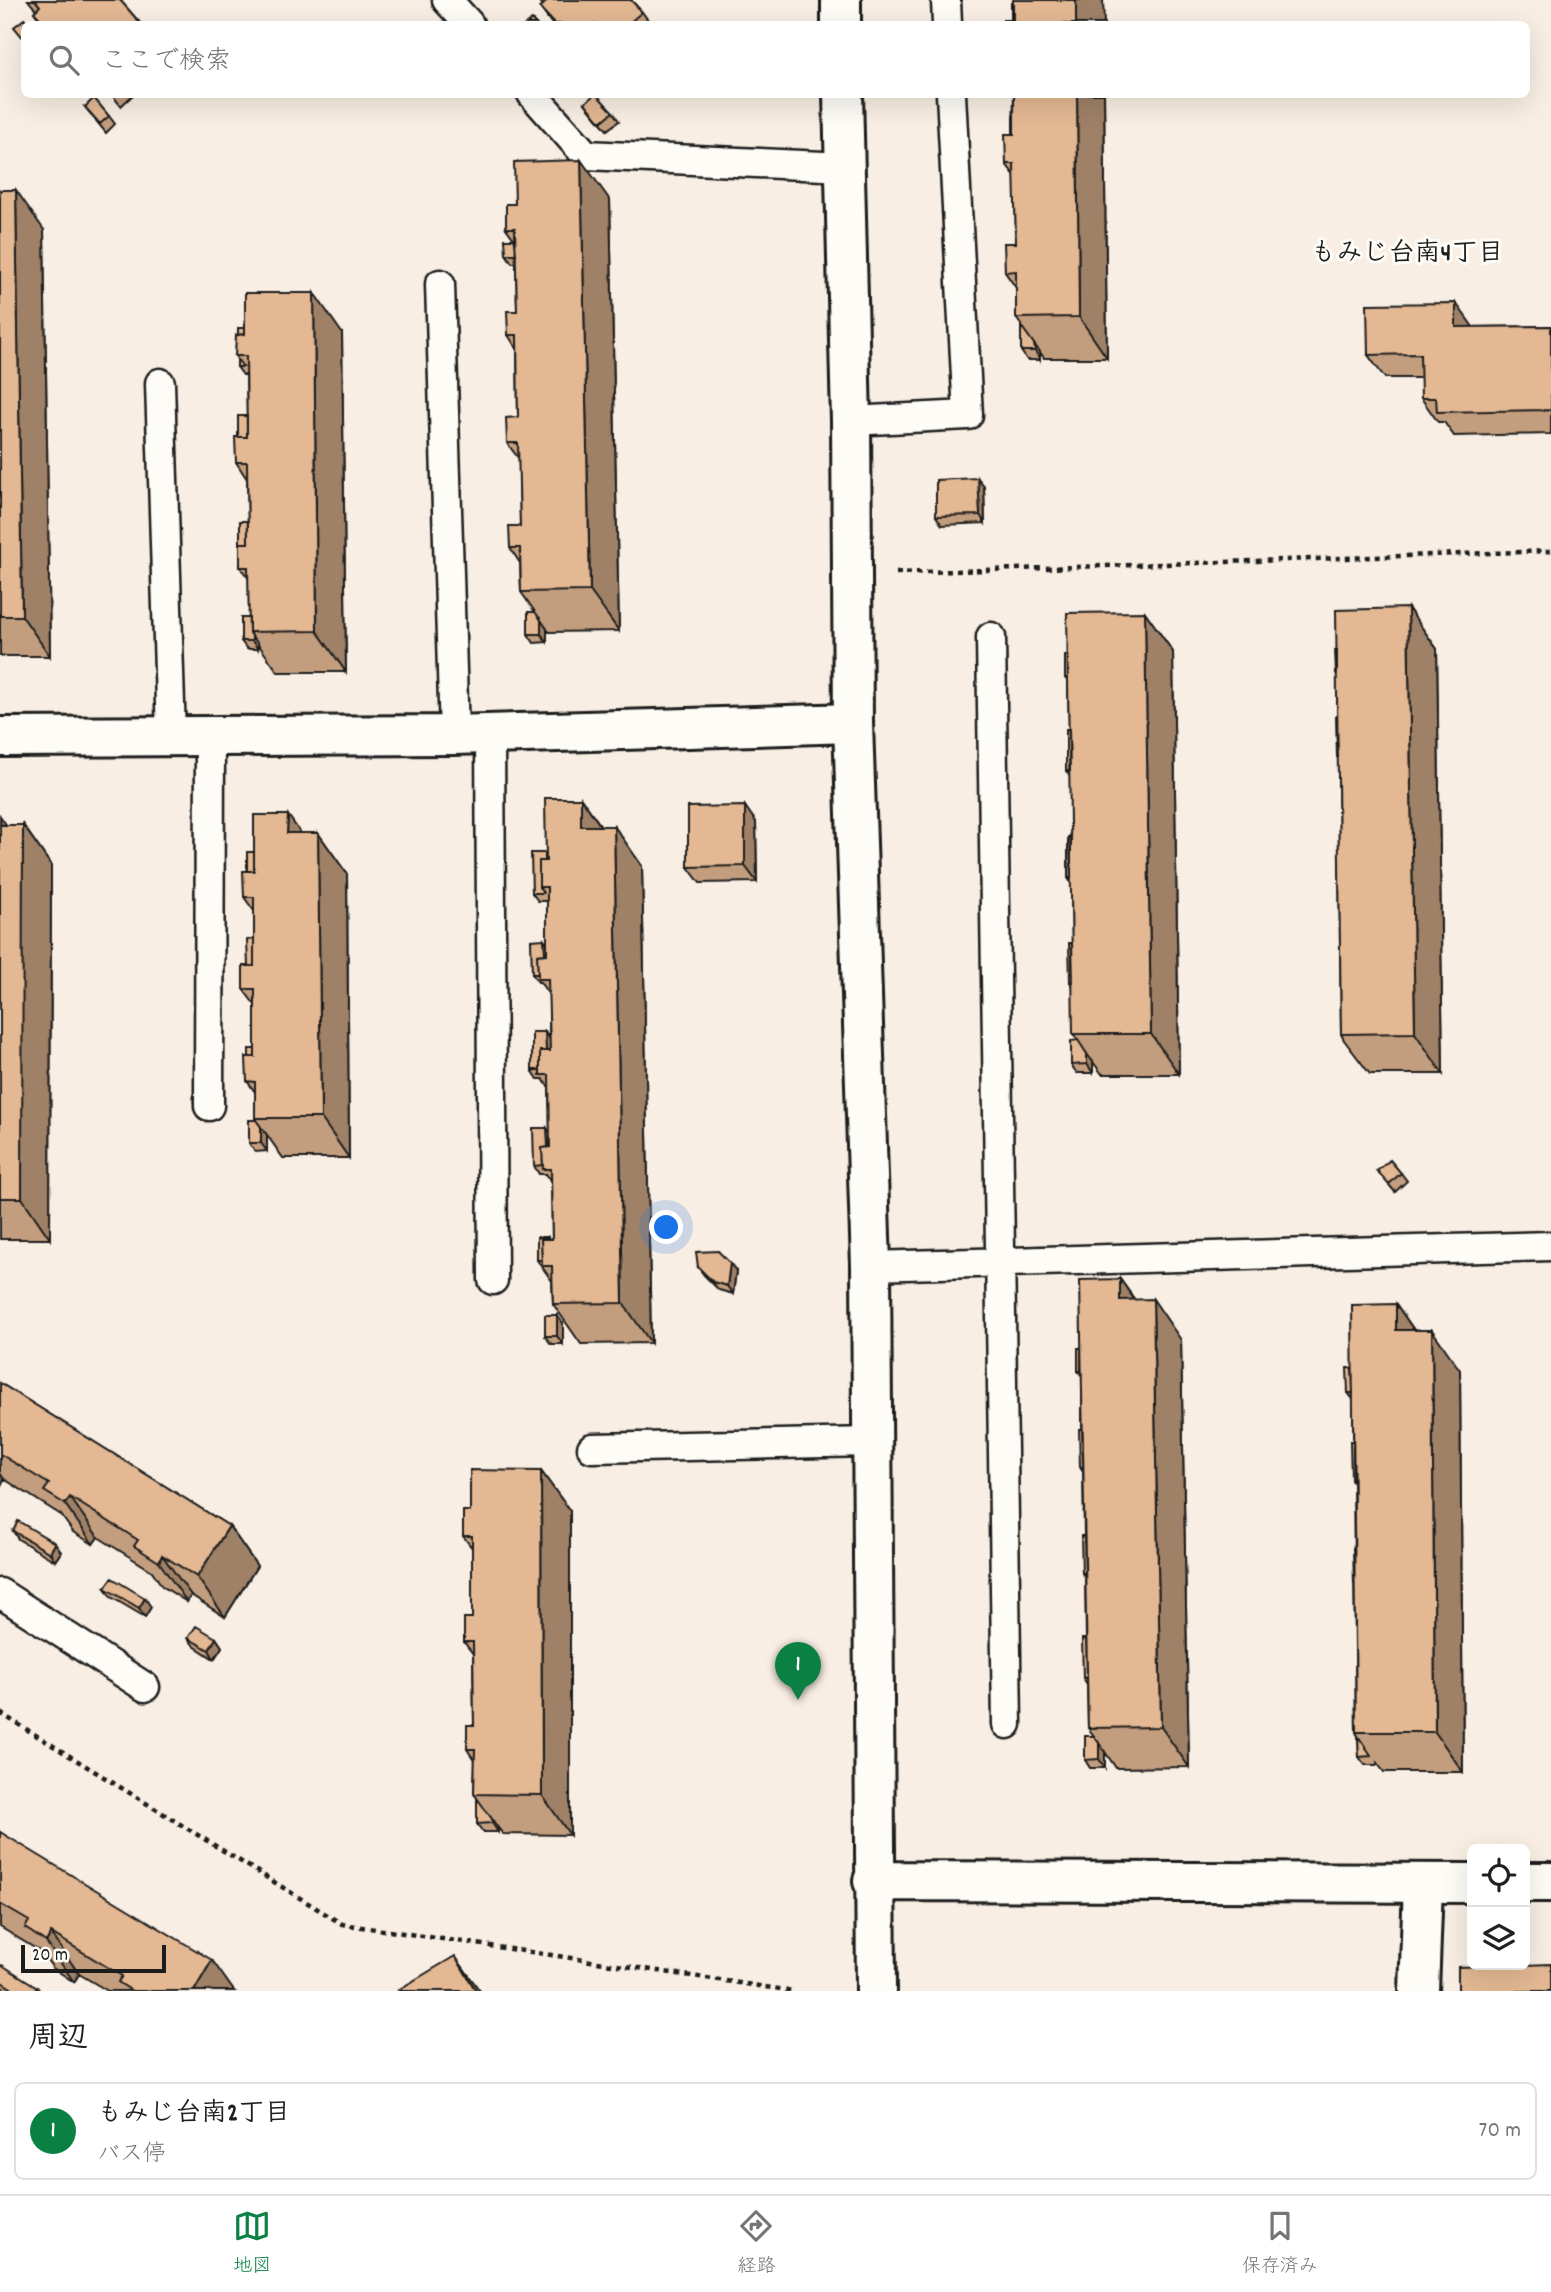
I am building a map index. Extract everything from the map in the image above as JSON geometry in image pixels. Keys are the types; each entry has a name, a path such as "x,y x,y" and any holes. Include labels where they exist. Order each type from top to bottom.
{"street":[{"path":"841,0 841,21"},
{"path":"843,98 851,421 853,723 871,1266 873,1881 876,1991"},
{"path":"0,737 472,734 853,723"},
{"path":"873,1881 1467,1883"},
{"path":"1530,1882 1551,1882"},
{"path":"1419,1991 1423,1884"}],"lane":[{"path":"447,0 466,21"},
{"path":"946,0 947,21"},
{"path":"536,98 586,155 845,167"},
{"path":"851,421 968,415 951,98"},
{"path":"440,284 472,734 493,1280"},
{"path":"160,383 171,736"},
{"path":"991,637 1007,1724"},
{"path":"209,1106 210,736"},
{"path":"871,1266 1551,1246"},
{"path":"592,1448 871,1442"},
{"path":"0,1593 145,1687"}],"path":[{"path":"895,573 1551,551"},
{"path":"0,1713 342,1924 793,1991"}],"building":[{"path":"35,0 120,0 138,21 42,21 34,12 40,6"},
{"path":"631,0 642,12 632,21 552,21 540,8 547,1"},
{"path":"1013,0 1076,0 1076,21 1003,21 1013,20"},
{"path":"1013,3 1013,20 1011,20"},
{"path":"21,21 21,35 14,27"},
{"path":"94,98 109,116 100,124 85,107"},
{"path":"591,98 600,98 613,112 601,122 585,103"},
{"path":"1014,98 1077,98 1079,317 1016,318 1016,271 1005,272 1004,243 1016,243 1014,164 1006,164 1005,134 1014,134"},
{"path":"581,160 590,591 521,592 520,548 510,548 509,526 520,526 518,443 507,443 506,418 518,417 517,335 508,335 507,311 517,311 515,228 506,228 506,204 515,204 514,162"},
{"path":"0,190 16,190 22,616 0,616"},
{"path":"505,239 514,239 516,254 506,254"},
{"path":"245,293 314,293 317,631 249,632 248,567 240,567 240,543 248,543 247,462 236,462 235,437 247,437 246,356 235,356 236,335 245,334"},
{"path":"1456,303 1456,327 1551,326 1551,410 1437,412 1436,398 1421,398 1420,354 1368,355 1367,304"},
{"path":"1021,326 1034,344 1035,351 1021,351"},
{"path":"238,328 245,328 245,334 238,335"},
{"path":"238,416 247,416 247,437 238,437"},
{"path":"978,478 980,515 936,516 936,480"},
{"path":"240,521 248,521 248,543 240,543"},
{"path":"1408,608 1415,1033 1341,1034 1336,610"},
{"path":"528,612 535,612 541,620 541,634 528,634"},
{"path":"1145,612 1151,1034 1073,1034 1067,613"},
{"path":"241,618 249,618 252,641 241,641"},
{"path":"1337,650 1337,673 1336,673"},
{"path":"1065,655 1068,655 1068,678 1065,678"},
{"path":"1337,716 1338,757 1337,757"},
{"path":"1066,729 1069,729 1070,771 1066,771"},
{"path":"545,798 581,798 581,826 614,826 623,1303 553,1304 552,1266 542,1266 541,1239 552,1239 551,1169 543,1169 542,1148 550,1147 549,1075 540,1075 540,1051 550,1051 548,979 538,979 537,955 547,954 547,887 539,887 539,861 546,861"},
{"path":"745,806 745,866 688,867 688,807"},
{"path":"254,815 288,815 287,833 318,833 321,1118 255,1118 255,1082 247,1081 246,1057 255,1057 255,989 243,989 243,966 254,966 254,897 244,897 243,871 254,871"},
{"path":"0,825 23,825 22,1198 0,1198"},
{"path":"1068,837 1071,837 1071,878 1068,878"},
{"path":"247,852 254,852 254,871 247,871"},
{"path":"531,853 545,853 545,861 539,861 539,887 543,893 532,893"},
{"path":"254,939 254,966 248,966 247,940"},
{"path":"544,939 545,954 537,955 538,974 532,974 531,940"},
{"path":"1069,943 1072,943 1073,982 1070,982"},
{"path":"532,1032 545,1032 546,1051 540,1051 540,1070 532,1070"},
{"path":"1078,1040 1087,1054 1087,1064 1071,1065 1071,1041"},
{"path":"249,1049 255,1049 255,1057 249,1057"},
{"path":"249,1120 256,1120 261,1127 261,1143 249,1143"},
{"path":"533,1128 547,1128 548,1147 542,1148 543,1165 534,1166"},
{"path":"1390,1160 1401,1173 1389,1184 1377,1171"},
{"path":"537,1237 548,1237 541,1239 542,1260 537,1260"},
{"path":"718,1251 730,1263 727,1286 713,1282 698,1267 696,1252"},
{"path":"1120,1279 1120,1300 1153,1299 1161,1727 1088,1728 1080,1280"},
{"path":"1396,1304 1396,1330 1432,1330 1435,1732 1356,1732 1352,1305"},
{"path":"545,1315 557,1315 557,1336 545,1336"},
{"path":"1078,1348 1081,1348 1081,1371 1078,1371"},
{"path":"1347,1368 1352,1368 1353,1393 1348,1393"},
{"path":"0,1383 229,1526 197,1577 162,1555 159,1562 134,1546 138,1540 70,1497 65,1504 44,1491 49,1484 0,1454"},
{"path":"1079,1429 1082,1429 1083,1467 1080,1467"},
{"path":"1350,1441 1353,1441 1353,1480 1351,1480"},
{"path":"470,1470 541,1471 542,1795 474,1794 475,1749 467,1749 467,1725 474,1725 473,1642 464,1642 464,1618 472,1618 472,1536 463,1536 463,1511 470,1511"},
{"path":"18,1521 55,1543 50,1553 13,1531"},
{"path":"1081,1536 1084,1536 1085,1573 1082,1573"},
{"path":"112,1578 145,1598 139,1608 105,1588"},
{"path":"196,1626 216,1638 209,1650 188,1638"},
{"path":"1082,1639 1086,1639 1087,1678 1083,1678"},
{"path":"1085,1736 1094,1736 1099,1743 1099,1759 1085,1760"},
{"path":"1358,1736 1371,1755 1371,1756 1359,1757"},
{"path":"477,1798 492,1819 492,1823 477,1824"},
{"path":"0,1832 212,1960 194,1991 132,1991 118,1982 122,1976 51,1933 46,1942 25,1928 29,1921 0,1904"},
{"path":"455,1956 476,1991 398,1990"},
{"path":"1551,1964 1551,1991 1458,1991 1458,1967 1467,1967 1467,1970 1530,1970 1530,1965"},
{"path":"2,1965 37,1987 34,1991 16,1991 0,1981"}],"place":[{"name":"もみじ台南2丁目","path":"798,1700"}],"district":[{"name":"もみじ台南4丁目","path":"1407,254"}]}
